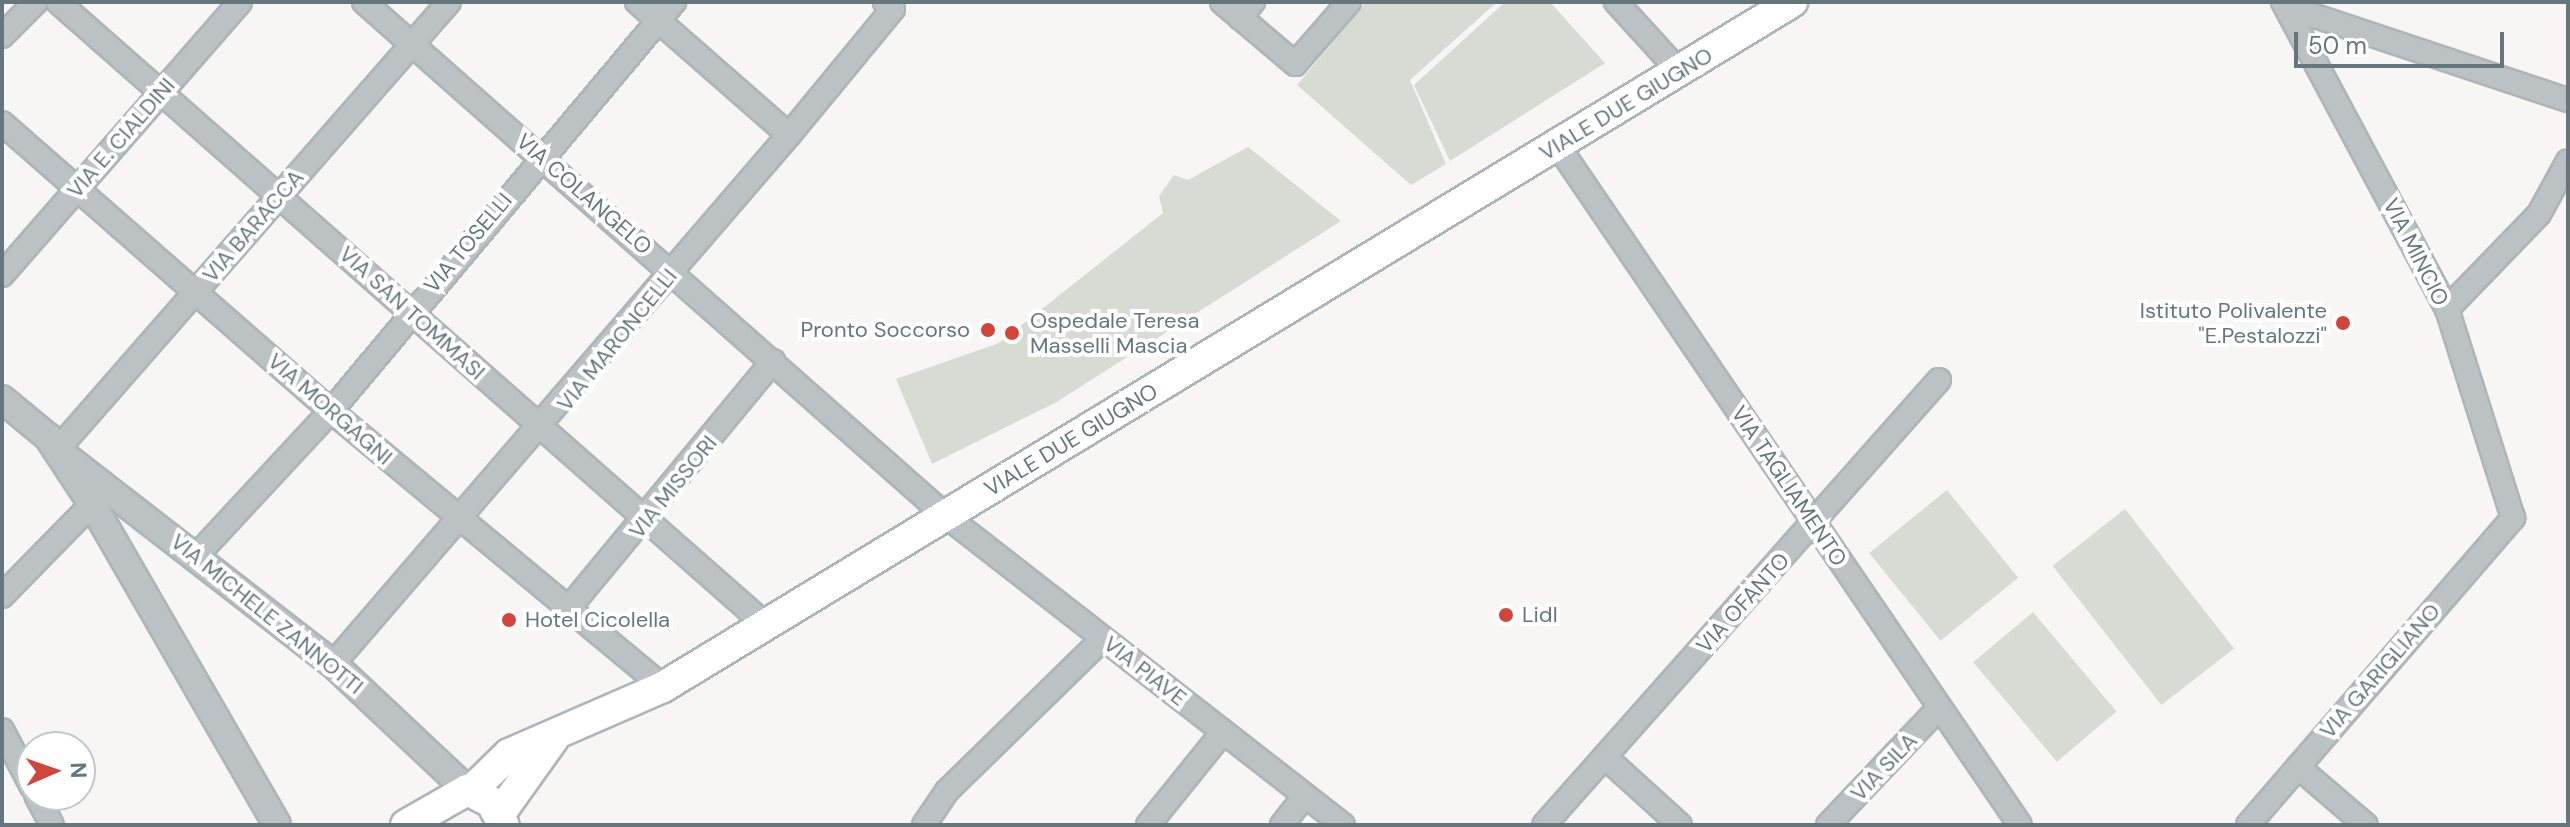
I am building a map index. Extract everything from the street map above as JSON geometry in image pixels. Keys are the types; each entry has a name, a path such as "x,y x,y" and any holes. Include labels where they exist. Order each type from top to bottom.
{"main road":[{"name":"VIALE DUE GIUGNO","path":"406,825 469,791 509,754 553,739 663,687 1792,2"},
{"path":"469,791 508,820 553,739"}],"street":[{"path":"2,36 36,2"},
{"name":"VIA SAN TOMMASI","path":"58,2 280,195 541,431 766,625"},
{"name":"VIA E. CIALDINI","path":"2,275 240,2"},
{"name":"VIA COLANGELO","path":"364,2 542,156 946,516"},
{"name":"VIA BARACCA","path":"57,450 449,2"},
{"path":"637,2 789,135"},
{"name":"VIA TOSELLI","path":"198,554 331,411 410,311 674,2"},
{"path":"1222,2 1246,10 1295,64 1349,2"},
{"path":"1616,2 1678,70"},
{"path":"2285,4 2568,100"},
{"name":"VIA MINCIO","path":"2285,4 2447,309 2513,518"},
{"name":"VIA MARONCELLI","path":"333,664 541,431 789,135 889,6"},
{"name":"VIA MORGAGNI","path":"2,123 461,522 663,687"},
{"name":"VIA TAGLIAMENTO","path":"1558,146 2020,825"},
{"path":"2447,309 2539,214 2568,161"},
{"name":"VIA MISSORI","path":"568,609 646,523 773,361"},
{"name":"VIA OFANTO","path":"1544,825 1939,380"},
{"name":"VIA MICHELE ZANNOTTI","path":"2,399 57,450 198,554 333,664 469,791"},
{"name":"VIA MICHELE ZANNOTTI","path":"57,450 92,504 277,825"},
{"path":"2,596 92,504"},
{"name":"VIA PIAVE","path":"946,516 1343,825"},
{"name":"VIA GARIGLIANO","path":"2248,825 2513,518"},
{"path":"924,825 947,791 1103,639"},
{"name":"VIA SILA","path":"1828,825 1939,708"},
{"path":"2,730 16,757"},
{"path":"1148,825 1223,732"},
{"path":"1605,757 1680,825"},
{"path":"2298,767 2366,825"},
{"path":"1282,825 1305,796"}],"shaded area":[{"path":"1366,2 1497,2 1410,80 1446,164 1411,185 1297,85"},
{"path":"1505,2 1550,2 1605,63 1450,161 1414,85"},
{"path":"1248,147 1341,221 1055,403 932,464 896,379 999,343 1163,213 1159,196 1174,175 1188,180"},
{"path":"1947,490 2018,578 1940,641 1869,553"},
{"path":"2125,509 2234,648 2161,705 2053,566"},
{"path":"2033,612 2117,712 2057,762 1973,662"}],"place":[{"name":"Istituto Polivalente \"E.Pestalozzi\"","path":"2343,323"},
{"name":"Pronto Soccorso","path":"988,330"},
{"name":"Ospedale Teresa Masselli Mascia","path":"1012,333"},
{"name":"Lidl","path":"1506,615"},
{"name":"Hotel Cicolella","path":"509,620"}]}
